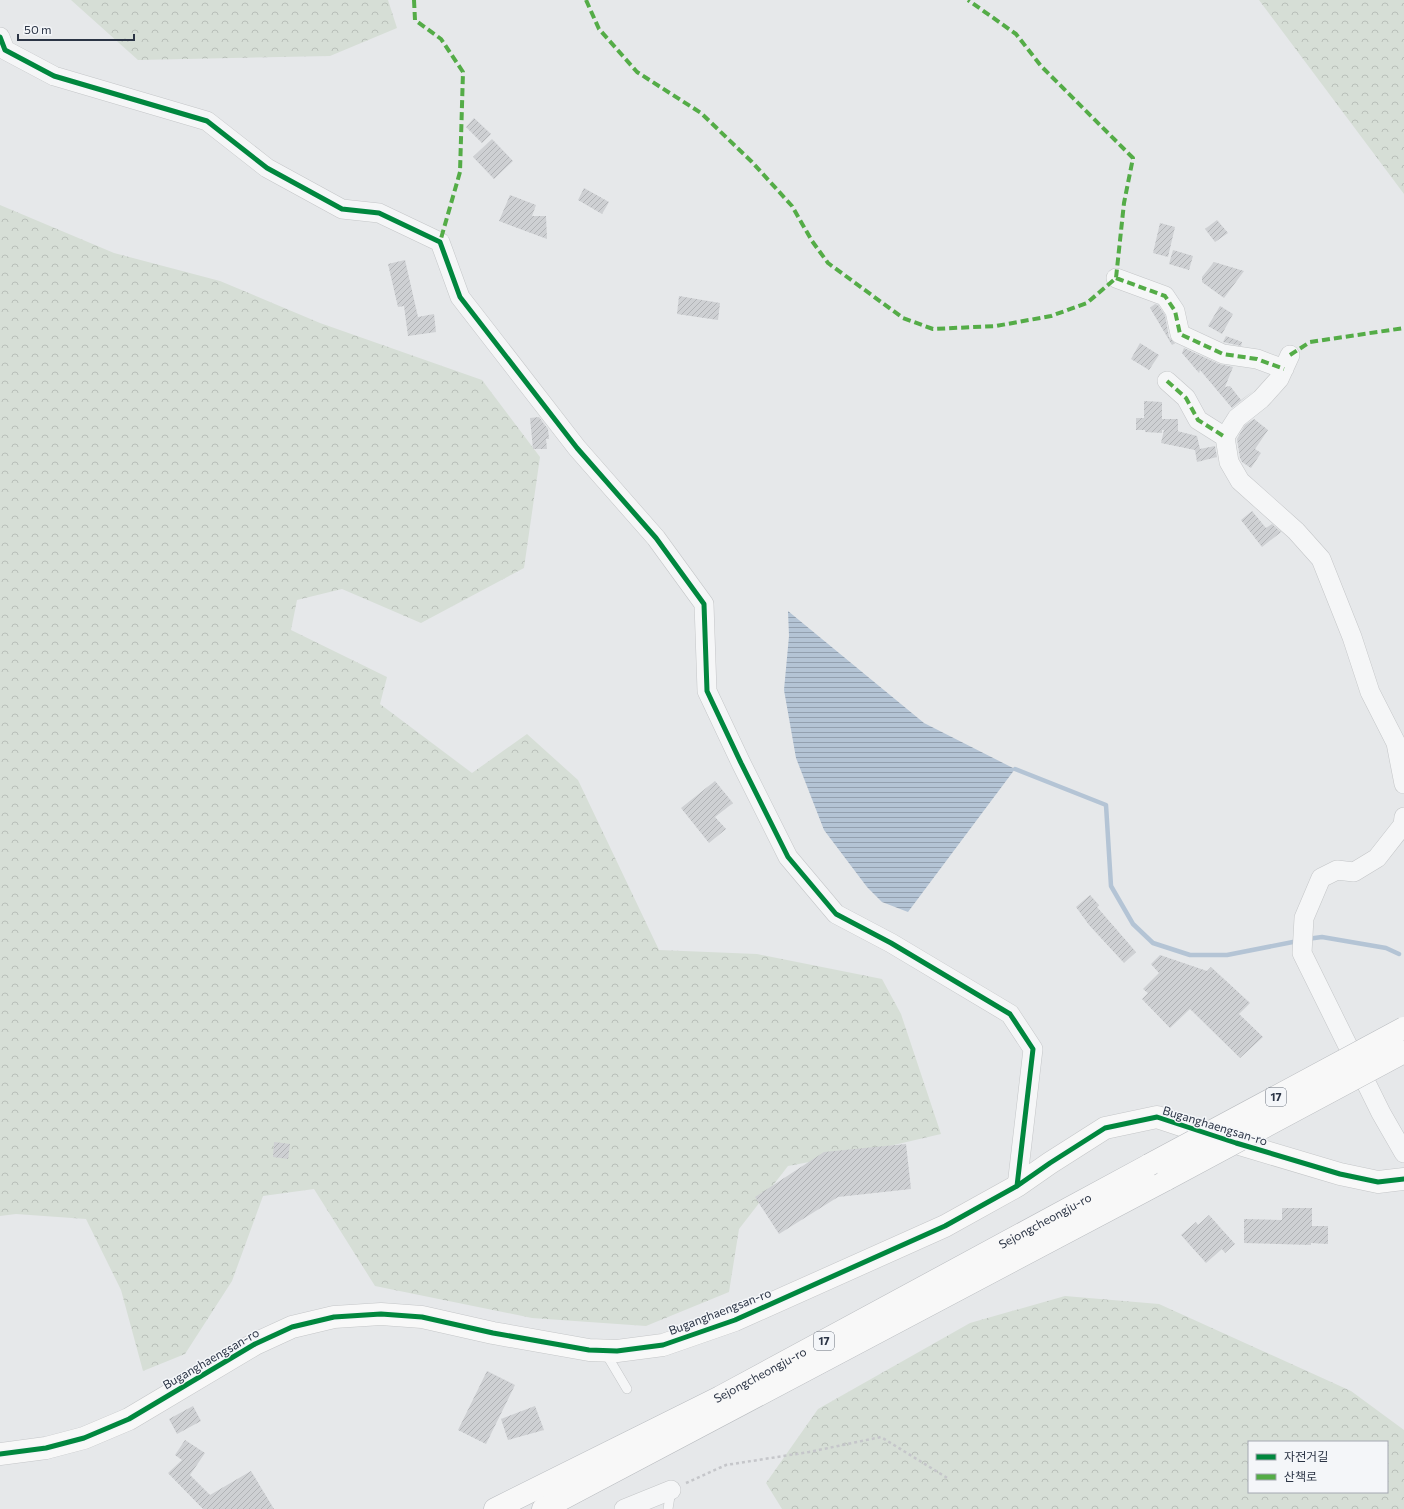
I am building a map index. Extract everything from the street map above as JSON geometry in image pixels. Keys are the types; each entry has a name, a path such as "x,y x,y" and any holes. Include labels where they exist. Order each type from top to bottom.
{"main road":[{"name":"Sejongcheongju-ro","path":"495,1509 720,1397 1404,1028"},
{"name":"Sejongcheongju-ro","path":"543,1509 1404,1052"},
{"name":"Buganghaengsan-ro","path":"0,1454 46,1448 84,1438 129,1419 254,1344 292,1327 334,1317 381,1314 422,1317 493,1334 589,1350 605,1351 663,1345 735,1320 945,1226 1017,1186 1105,1128 1157,1117 1236,1143 1340,1174 1378,1182 1404,1179"}],"street":[{"path":"0,37 5,50 54,76 207,121 267,168 342,209 379,213 440,242 460,297 577,448 656,538 704,604 708,691 741,763 788,857 836,914 891,943 1010,1014 1033,1050 1017,1186"},
{"path":"1116,278 1165,296 1176,310 1180,334 1223,354 1287,362 1279,379 1261,399 1237,418 1225,436 1229,462 1240,482 1296,531 1321,558 1352,637 1370,692 1396,743 1404,784"},
{"path":"1167,381 1186,398 1198,420 1225,436"},
{"path":"1404,817 1403,825 1378,858 1354,872 1337,870 1321,878 1304,918 1302,950 1380,1113 1404,1153"},
{"path":"624,1509 672,1490"}],"lane":[{"path":"605,1351 627,1389"},
{"path":"668,1509 672,1490"}],"path":[{"path":"672,1490 726,1465 809,1452 881,1437 949,1479"}],"green space":[{"path":"71,0 388,0 397,28 330,56 138,60"},
{"path":"1259,0 1404,0 1404,194"},
{"path":"0,205 114,253 220,281 320,323 482,380 540,457 524,568 421,623 342,589 297,600 291,630 387,677 380,704 472,773 527,734 578,780 659,950 757,954 882,979 901,1014 941,1134 868,1151 788,1166 739,1229 729,1292 646,1326 532,1318 375,1286 314,1189 263,1196 232,1281 185,1354 143,1371 121,1290 86,1219 16,1214 0,1216"},
{"path":"1065,1296 1159,1304 1351,1391 1404,1430 1404,1509 782,1509 766,1483 818,1409 970,1323"}],"water":[{"path":"788,611 924,723 1015,769 908,912 882,902 867,887 824,830 796,758 784,690 789,636"}],"building":[{"path":"474,118 491,134 482,143 466,127"},
{"path":"492,139 513,161 494,179 473,157"},
{"path":"584,188 609,202 602,214 578,200"},
{"path":"510,195 536,205 532,216 546,216 547,239 499,221"},
{"path":"1217,220 1228,233 1215,242 1205,229"},
{"path":"1160,223 1175,227 1168,257 1153,253"},
{"path":"1173,250 1193,256 1189,270 1169,264"},
{"path":"405,260 418,317 434,314 436,332 408,336 404,306 398,307 388,264"},
{"path":"1214,262 1244,271 1224,298 1202,282 1202,277"},
{"path":"679,296 720,303 718,320 677,314"},
{"path":"1155,304 1158,305 1165,315 1169,337 1175,343 1172,345 1150,308"},
{"path":"1220,306 1233,314 1222,334 1208,326"},
{"path":"1226,336 1242,342 1241,346 1223,342"},
{"path":"1140,343 1159,355 1149,370 1131,359"},
{"path":"1184,348 1219,364 1233,367 1225,387 1230,386 1241,400 1253,391 1232,408 1200,370 1199,373 1182,353"},
{"path":"1144,401 1162,402 1162,419 1178,419 1178,431 1173,430 1197,436 1200,449 1215,446 1217,457 1197,462 1195,450 1161,443 1164,430 1162,430 1162,433 1136,430 1136,418 1144,418"},
{"path":"539,417 548,429 549,439 546,439 547,449 533,449 530,418"},
{"path":"1254,419 1268,430 1255,449 1261,453 1251,468 1242,462 1240,458 1237,439 1245,425"},
{"path":"1252,511 1266,528 1272,524 1281,532 1262,547 1241,520"},
{"path":"715,781 733,803 715,817 726,829 709,843 681,808"},
{"path":"1090,895 1099,905 1097,907 1136,952 1124,963 1089,925 1076,907"},
{"path":"1160,955 1207,971 1211,967 1250,1003 1239,1014 1263,1037 1240,1058 1190,1009 1170,1028 1142,999 1148,993 1143,989 1159,973 1151,964"},
{"path":"274,1142 290,1144 288,1159 273,1157"},
{"path":"906,1144 911,1189 838,1197 779,1234 755,1197 824,1152"},
{"path":"1282,1208 1312,1208 1312,1226 1328,1226 1328,1244 1311,1243 1311,1245 1244,1243 1244,1219 1282,1220"},
{"path":"1209,1215 1235,1244 1225,1253 1222,1249 1206,1263 1181,1235 1196,1222 1198,1225"},
{"path":"487,1371 515,1385 486,1444 458,1430"},
{"path":"193,1406 201,1421 177,1434 169,1419"},
{"path":"535,1406 544,1430 508,1440 501,1419"},
{"path":"185,1440 205,1453 190,1475 210,1495 251,1471 274,1509 203,1509 168,1473 182,1460 175,1455"}],"waterway":[{"path":"1015,769 1106,805 1111,886 1133,924 1153,943 1190,955 1227,955 1298,941"},
{"path":"1307,939 1322,937 1386,948 1399,954"}],"marked path":[{"path":"414,0 415,20 441,39 463,72 460,172 440,242"},
{"path":"586,0 599,29 637,72 701,113 752,162 792,206 812,241 828,263 903,318 933,329 996,326 1051,316 1087,303 1116,278 1124,203 1133,158 1041,66 1016,34 968,0"},
{"path":"1116,278 1165,296 1175,311 1180,334 1223,354 1257,359 1284,369"},
{"path":"1290,355 1310,342 1404,328"},
{"path":"1167,381 1186,398 1198,420 1225,437"}],"cycle path":[{"path":"0,37 5,50 54,76 207,121 267,168 342,209 379,213 440,242 460,297 577,448 656,538 704,604 707,691 788,857 836,914 891,943 1010,1014 1033,1049 1017,1186"},
{"path":"0,1454 46,1448 84,1438 129,1419 255,1344 292,1327 334,1317 381,1314 422,1317 493,1333 589,1350 617,1351 663,1345 735,1320 945,1226 1017,1186 1105,1128 1157,1117 1236,1143 1340,1174 1378,1182 1404,1179"}]}
